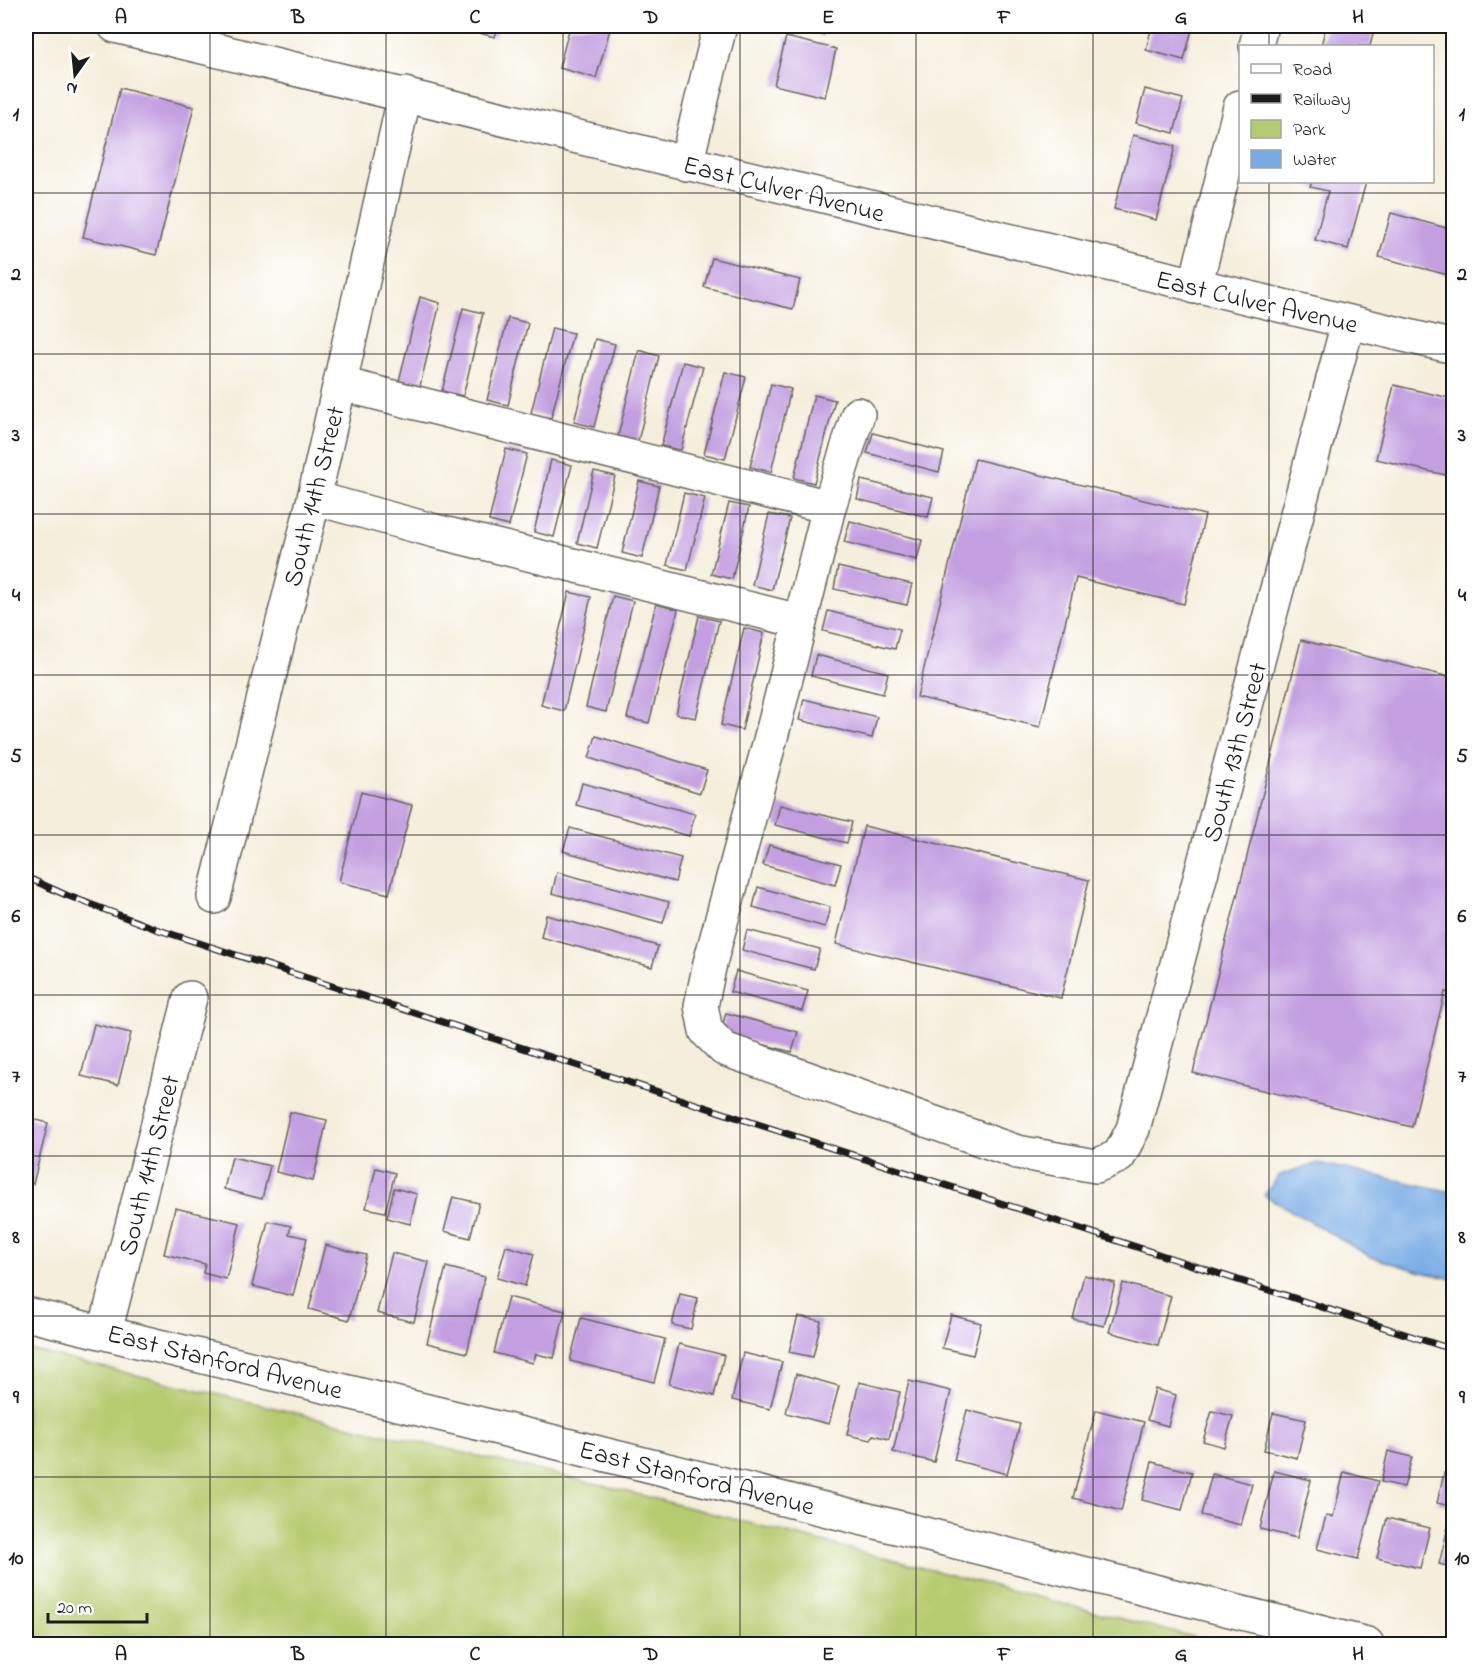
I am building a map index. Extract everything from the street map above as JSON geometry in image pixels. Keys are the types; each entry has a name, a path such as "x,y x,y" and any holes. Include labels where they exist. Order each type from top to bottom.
{"street":[{"name":"East Culver Avenue","path":"115,26 166,31 405,94 686,164 1454,347"},
{"path":"686,164 720,26"},
{"path":"1256,45 1261,26"},
{"name":"South 14th Street","path":"214,897 314,498 405,94"},
{"path":"1195,287 1239,111"},
{"name":"South 13th Street","path":"799,621 775,722 710,963 701,1005 706,1031 724,1049 1017,1152 1096,1166 1119,1156 1133,1129 1348,322"},
{"path":"341,384 829,507"},
{"path":"314,498 435,531 799,621 829,507 858,414"},
{"name":"South 14th Street","path":"105,1332 190,998"},
{"name":"East Stanford Avenue","path":"26,1314 510,1431 1367,1644"}],"green space":[{"path":"26,1349 617,1489 1220,1644 26,1644"}],"water":[{"path":"1318,1163 1453,1192 1453,1279 1371,1257 1264,1195 1280,1175"}],"building":[{"path":"460,26 498,26 495,37 459,28"},
{"path":"570,26 611,26 596,78 559,68"},
{"path":"791,26 826,26 823,35"},
{"path":"1152,26 1193,26 1184,60 1146,50"},
{"path":"1326,26 1375,26 1370,45 1321,45"},
{"path":"786,37 836,49 825,97 774,85"},
{"path":"120,88 194,107 156,255 83,237"},
{"path":"1145,89 1183,99 1174,133 1136,123"},
{"path":"1133,135 1175,146 1156,220 1114,209"},
{"path":"1312,183 1366,183 1348,249 1315,240 1328,191 1310,187"},
{"path":"1391,213 1454,230 1452,276 1379,257"},
{"path":"712,258 800,280 793,309 704,287"},
{"path":"420,297 440,303 420,386 399,381"},
{"path":"463,308 483,313 463,396 442,391"},
{"path":"508,318 528,323 508,405 487,400"},
{"path":"552,328 573,333 551,418 531,413"},
{"path":"595,339 615,344 594,427 574,422"},
{"path":"639,350 659,356 638,441 618,436"},
{"path":"683,362 703,367 681,450 661,446"},
{"path":"725,372 746,377 725,459 704,454"},
{"path":"771,384 791,389 771,472 750,467"},
{"path":"1394,385 1454,399 1454,477 1376,459"},
{"path":"814,395 835,400 814,483 794,478"},
{"path":"873,433 944,452 939,472 867,453"},
{"path":"506,449 527,454 509,526 489,521"},
{"path":"975,459 1205,515 1184,604 1076,578 1040,727 917,697"},
{"path":"551,460 572,465 554,537 534,532"},
{"path":"594,471 615,476 597,548 577,543"},
{"path":"861,480 933,497 928,517 857,499"},
{"path":"639,481 659,486 642,558 622,553"},
{"path":"684,493 705,498 687,570 667,565"},
{"path":"729,503 749,507 732,579 711,574"},
{"path":"769,514 790,518 772,590 752,585"},
{"path":"850,521 922,540 917,560 844,542"},
{"path":"838,567 912,584 907,605 834,589"},
{"path":"569,592 591,597 564,711 541,705"},
{"path":"613,596 633,601 606,712 586,707"},
{"path":"656,604 678,610 649,723 627,718"},
{"path":"828,611 900,629 895,649 823,631"},
{"path":"699,616 719,621 696,718 676,714"},
{"path":"744,628 764,633 742,730 721,725"},
{"path":"1301,640 1454,678 1454,994 1445,992 1412,1127 1193,1073"},
{"path":"816,655 888,673 883,694 811,676"},
{"path":"804,699 877,717 872,738 799,720"},
{"path":"596,736 707,770 700,793 589,758"},
{"path":"582,783 695,814 689,836 576,805"},
{"path":"361,792 412,805 389,894 339,882"},
{"path":"780,805 852,822 847,843 775,825"},
{"path":"864,826 1089,880 1061,998 836,944"},
{"path":"570,828 681,858 675,882 563,851"},
{"path":"769,845 841,864 835,885 763,865"},
{"path":"557,872 669,902 663,923 552,893"},
{"path":"758,887 830,907 825,927 753,907"},
{"path":"546,915 658,946 652,967 541,937"},
{"path":"747,930 820,949 814,969 742,950"},
{"path":"736,971 808,991 802,1011 730,992"},
{"path":"726,1013 798,1032 792,1052 720,1033"},
{"path":"94,1024 131,1033 118,1085 81,1076"},
{"path":"290,1112 327,1120 313,1181 276,1172"},
{"path":"26,1117 48,1123 33,1184 26,1182"},
{"path":"232,1157 270,1166 262,1199 224,1189"},
{"path":"376,1168 395,1173 385,1212 366,1208"},
{"path":"394,1188 417,1194 410,1224 387,1218"},
{"path":"453,1197 479,1203 470,1238 444,1231"},
{"path":"175,1208 240,1223 226,1279 203,1273 205,1264 164,1254"},
{"path":"268,1221 291,1226 289,1234 307,1238 293,1296 252,1286"},
{"path":"325,1245 366,1255 349,1320 309,1309"},
{"path":"506,1246 534,1254 525,1286 497,1278"},
{"path":"392,1253 429,1262 414,1322 377,1313"},
{"path":"446,1267 485,1277 467,1353 427,1343"},
{"path":"1084,1275 1115,1283 1104,1326 1073,1319"},
{"path":"1123,1283 1171,1296 1158,1345 1109,1332"},
{"path":"680,1294 698,1298 691,1329 672,1325"},
{"path":"508,1297 565,1311 554,1358 536,1354 533,1363 494,1353"},
{"path":"951,1315 981,1323 973,1355 942,1348"},
{"path":"798,1316 821,1321 813,1357 789,1352"},
{"path":"581,1318 665,1339 654,1382 570,1361"},
{"path":"679,1344 724,1355 714,1396 669,1384"},
{"path":"743,1353 782,1362 770,1409 732,1400"},
{"path":"796,1374 839,1386 829,1424 786,1413"},
{"path":"909,1381 951,1391 934,1462 893,1452"},
{"path":"859,1382 900,1392 889,1439 873,1435 871,1440 847,1435"},
{"path":"1155,1389 1176,1395 1168,1426 1147,1420"},
{"path":"967,1410 1020,1424 1007,1474 954,1460"},
{"path":"1096,1410 1144,1422 1121,1511 1073,1498"},
{"path":"1212,1411 1233,1416 1224,1447 1203,1441"},
{"path":"1273,1413 1306,1420 1297,1458 1264,1450"},
{"path":"1388,1451 1412,1457 1404,1487 1381,1482"},
{"path":"1152,1462 1192,1472 1182,1510 1142,1500"},
{"path":"1274,1471 1311,1480 1297,1538 1260,1529"},
{"path":"1344,1472 1378,1481 1358,1559 1317,1549 1326,1516 1333,1517"},
{"path":"1444,1473 1454,1476 1454,1507 1437,1503"},
{"path":"1212,1474 1252,1484 1241,1525 1201,1515"},
{"path":"1387,1518 1430,1528 1420,1568 1377,1558"},
{"path":"1450,1519 1454,1520 1454,1568 1439,1564"}],"railway":[{"path":"26,877 66,895 156,929 1454,1350"}]}
